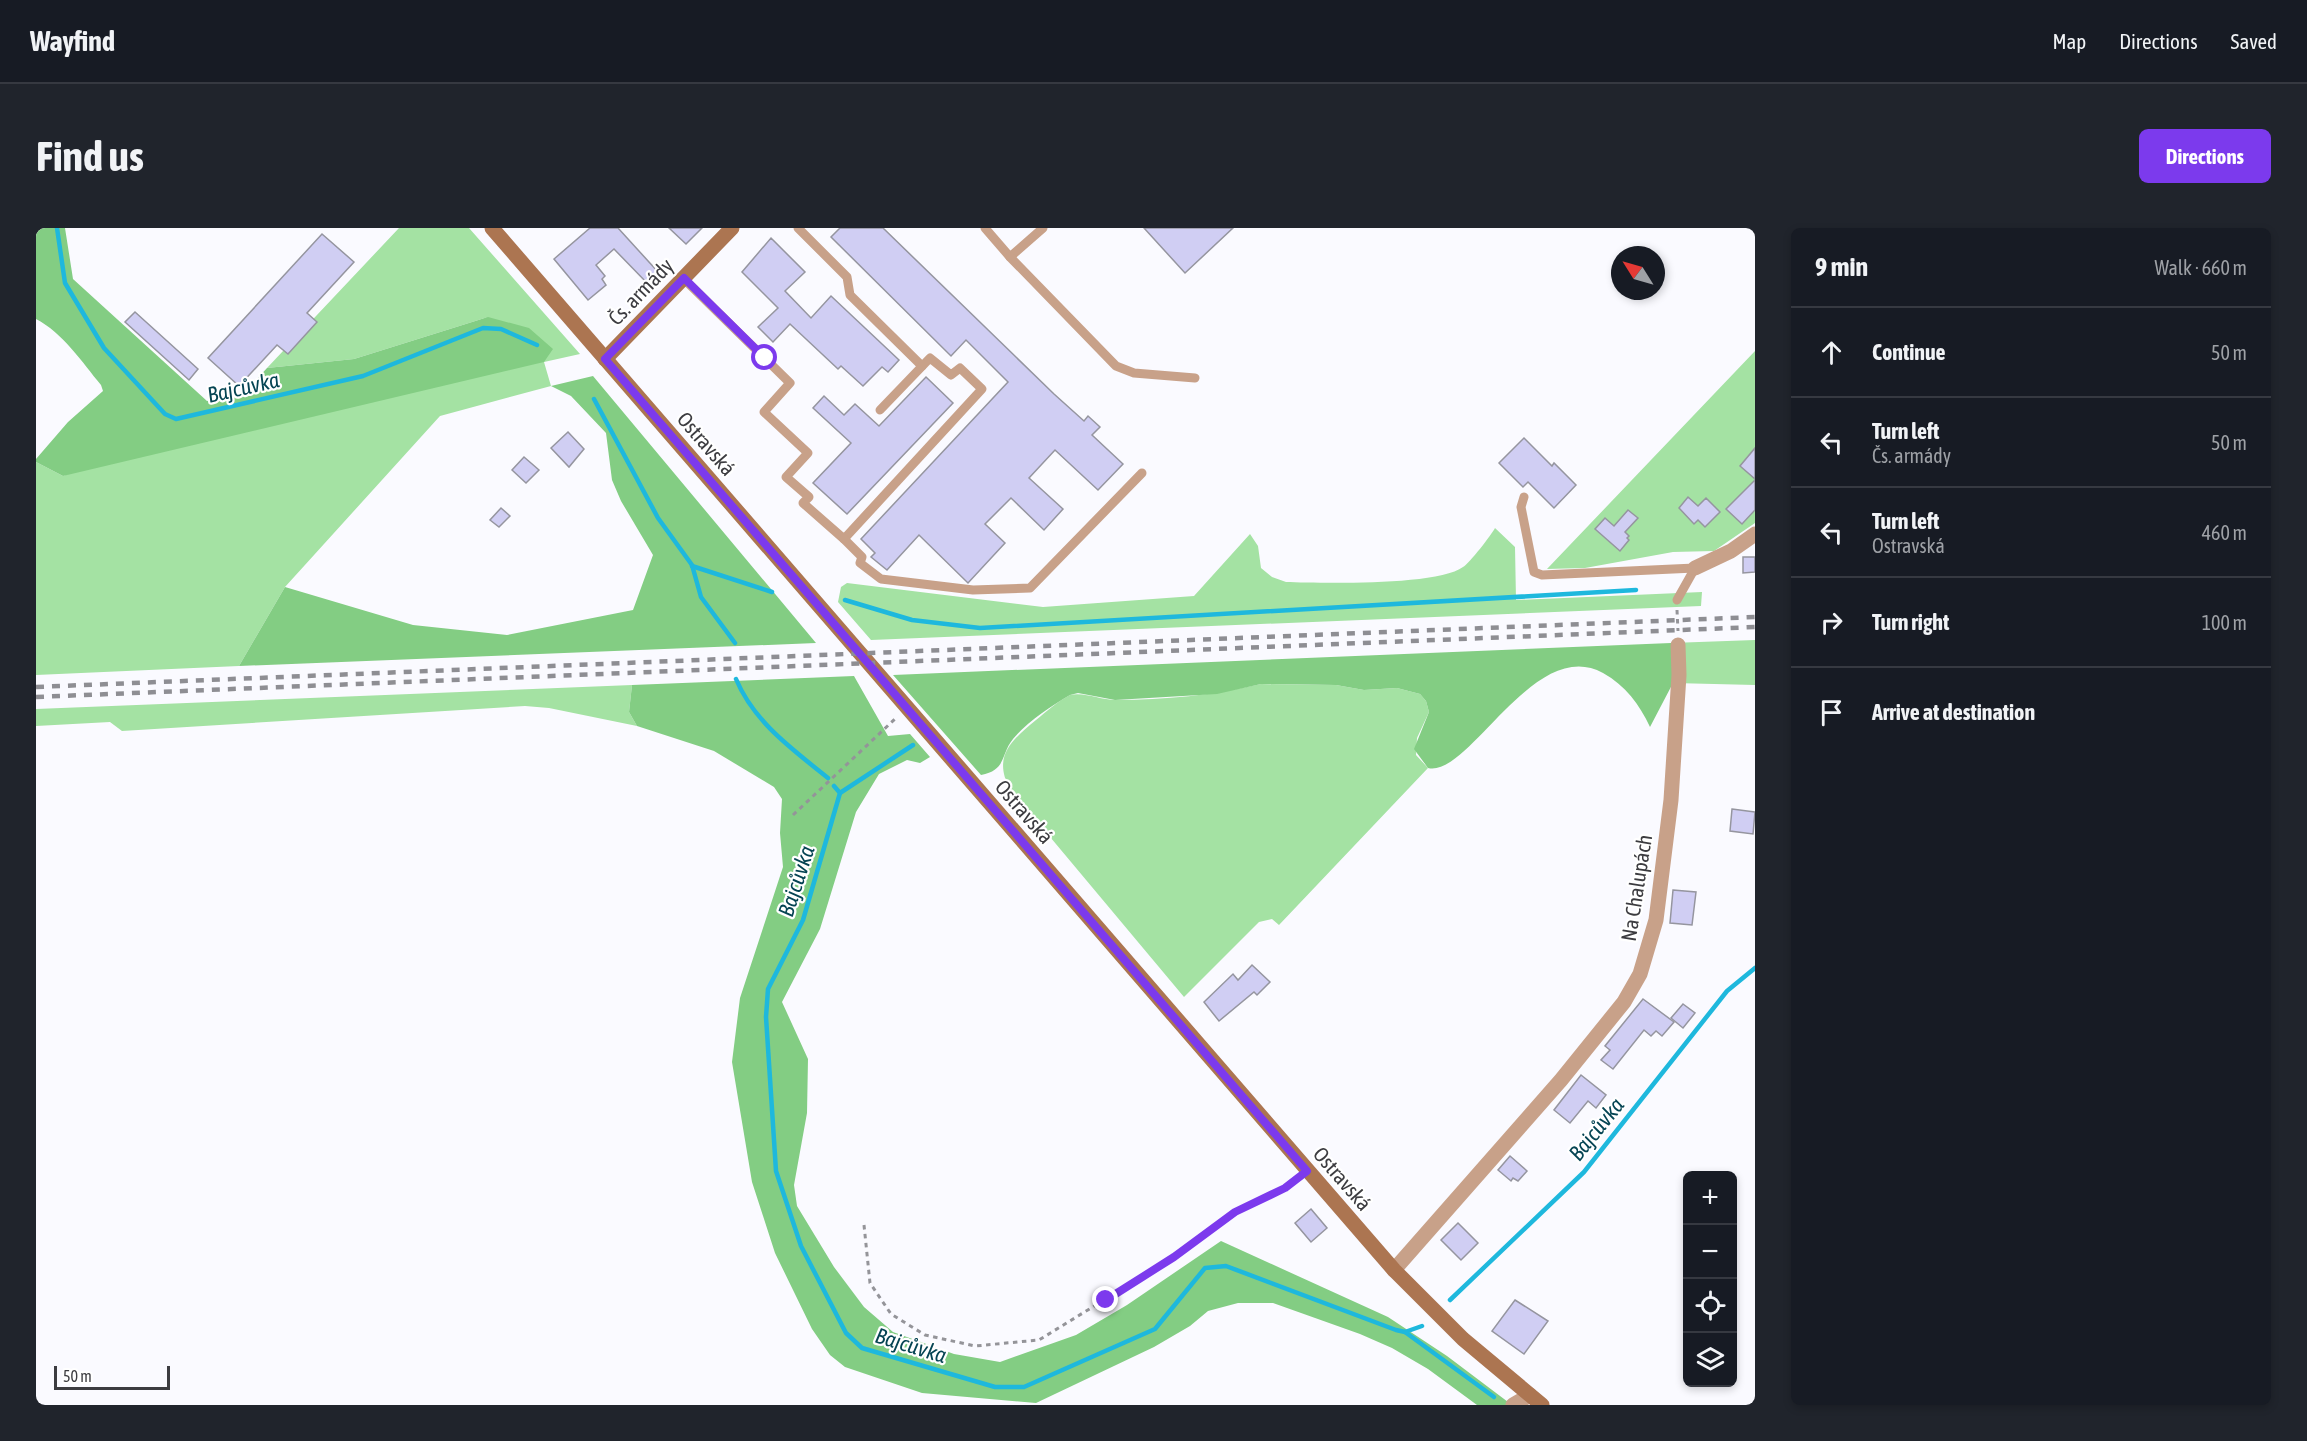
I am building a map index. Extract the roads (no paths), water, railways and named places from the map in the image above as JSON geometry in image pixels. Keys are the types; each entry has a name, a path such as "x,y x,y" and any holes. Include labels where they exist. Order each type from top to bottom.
{"main road":[{"name":"Ostravská","path":"492,228 1394,1270 1463,1339 1536,1400"},
{"name":"Čs. armády","path":"605,359 732,228"}],"street":[{"path":"1695,568 1731,551 1755,534"},
{"name":"Na Chalupách","path":"1394,1270 1561,1080 1624,1002 1640,974 1656,920 1671,800 1679,675 1678,645"},
{"path":"1513,1405 1536,1400"}],"lane":[{"path":"798,228 847,277 850,295 922,366"},
{"path":"984,228 1116,366 1134,373 1195,378"},
{"path":"1010,257 1042,228"},
{"path":"684,278 790,383 764,412 808,453 786,477 809,497 803,503 862,557 860,563 881,579 973,590 1030,588 1142,473"},
{"path":"844,539 982,389 960,368 951,375 930,358 880,410"},
{"path":"1524,497 1521,507 1534,572 1542,575 1633,573 1695,568"},
{"path":"1677,600 1695,568"}],"waterway":[{"name":"Bajcůvka","path":"57,228 65,283 104,348 165,414 176,419 363,376 483,328 501,329 537,345"},
{"name":"Bajcůvka","path":"594,399 658,518 692,565 701,597 735,643"},
{"path":"692,566 772,592"},
{"path":"845,600 912,620 980,628 1636,590"},
{"name":"Bajcůvka","path":"736,679 753,709 775,734 828,778"},
{"path":"840,793 913,745"},
{"name":"Bajcůvka","path":"834,786 840,793 803,920 768,989 766,1017 776,1171 801,1246 846,1333 862,1348 995,1387 1024,1387 1155,1329 1205,1268 1226,1266 1396,1330 1405,1332 1422,1326"},
{"name":"Bajcůvka","path":"1450,1300 1584,1172 1727,991 1755,968"},
{"path":"1405,1332 1494,1397"}],"railway":[{"path":"36,687 1755,617"},
{"path":"36,697 1755,627"}]}
